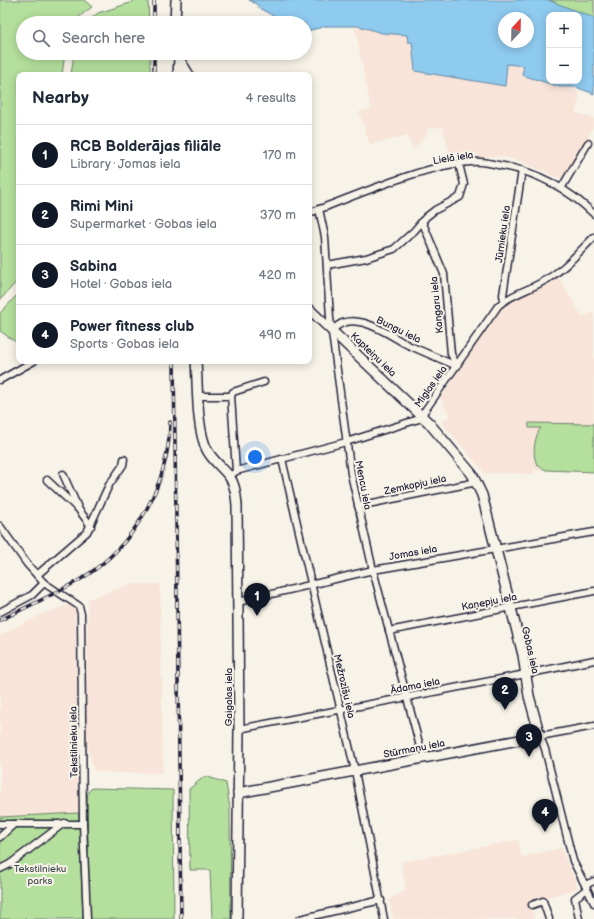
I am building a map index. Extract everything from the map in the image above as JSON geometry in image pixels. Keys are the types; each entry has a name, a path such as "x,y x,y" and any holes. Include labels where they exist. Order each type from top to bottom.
{"street":[{"path":"175,16 176,0"},
{"path":"178,72 179,60"},
{"path":"181,60 187,72"},
{"path":"562,187 588,143"},
{"name":"Lielā iela","path":"312,212 419,173 459,164 482,162 522,170 549,180 562,187 594,214"},
{"path":"327,266 366,258 394,249 435,210 460,197 464,184 459,164"},
{"name":"Jūrnieku iela","path":"504,300 503,295 513,222 522,170"},
{"name":"Mencu iela","path":"319,209 324,232 333,330 346,442 358,506 373,570 422,758"},
{"name":"Kangaru iela","path":"422,221 444,274 451,354 457,366"},
{"name":"Miglas iela","path":"233,474 413,422 422,416 498,306 504,300 555,274 594,237"},
{"name":"Kapteiņu iela","path":"312,312 333,330 422,416"},
{"name":"Bungu iela","path":"333,330 339,323 347,322 376,327 401,341 457,366"},
{"path":"0,380 29,364"},
{"path":"196,364 201,427 208,450 233,474"},
{"path":"233,474 231,396 233,392 264,382"},
{"path":"199,396 231,396"},
{"name":"Gobas iela","path":"422,416 449,445 477,482 527,674 529,696 545,749 573,861 594,903"},
{"path":"37,575 87,532 109,485 123,465 124,459"},
{"name":"Mežrozīšu iela","path":"282,459 355,771 384,919"},
{"path":"63,474 79,510"},
{"name":"Gaigalas iela","path":"233,474 237,505 238,602 239,729 237,919"},
{"path":"47,480 79,510 91,526"},
{"name":"Zemkopju iela","path":"358,506 477,482"},
{"name":"Tekstilnieku iela","path":"0,526 44,583 79,606 81,614 83,824 87,919"},
{"name":"Jomas iela","path":"238,602 373,570 594,532"},
{"path":"0,612 32,595 44,583"},
{"name":"Kaņepju iela","path":"389,631 594,591"},
{"name":"Ādama iela","path":"239,729 594,660"},
{"name":"Stūrmaņu iela","path":"238,793 594,726"},
{"path":"0,869 10,864 64,823"},
{"path":"0,824 83,824"},
{"path":"0,837 14,824"},
{"path":"579,919 575,898 581,891 594,881"},
{"path":"300,919 381,900"},
{"path":"532,905 543,901 549,919"}],"shaded area":[{"path":"359,26 382,33 407,35 412,42 505,86 507,64 525,66 522,75 546,82 546,84 555,84 573,89 580,95 575,113 594,118 594,125 564,180 517,160 497,156 479,158 476,152 451,160 443,127 428,128 427,134 413,150 408,135 370,145 359,112 371,109 355,28"},
{"path":"558,276 582,317 592,312 594,315 594,472 534,470 534,474 485,473 441,422 450,416 441,398 499,309 509,300 552,282"},
{"path":"131,584 160,584 163,773 118,773 94,771 86,738 88,599"},
{"path":"68,605 74,607 75,610 79,813 0,817 0,635 45,613"},
{"path":"518,840 522,857 561,848 578,888 530,902 534,919 393,919 389,900 406,890 401,862"}],"green space":[{"path":"0,0 84,0 92,7 80,16 16,16 16,60 64,60 62,72 16,72 16,282 0,300"},
{"path":"134,0 148,0 149,16 94,16 98,13 130,3"},
{"path":"549,0 594,0 594,21 582,15 582,12 575,12"},
{"path":"73,60 150,60 150,72 71,72"},
{"path":"16,296 16,342 0,331 0,313"},
{"path":"529,423 594,424 594,472 546,470 539,466 535,458 534,449 537,435 541,428 529,428"},
{"path":"205,776 226,783 230,808 231,919 212,919 210,870 190,870 189,789"},
{"path":"92,788 173,790 174,919 90,919 87,801 88,792"},
{"name":"Tekstilnieku parks","path":"79,813 83,919 0,919 0,817"}],"water":[{"path":"249,0 548,0 579,12 546,12 546,83 522,75 524,66 507,64 505,86 415,71 412,42 408,42 407,35 382,33 359,26 327,26 312,30 312,16 273,16"},
{"path":"582,13 594,18 594,94 576,87 560,87 550,84 582,84"}],"railway":[{"path":"154,0 154,16"},
{"path":"154,60 154,72"},
{"path":"174,364 181,919"},
{"path":"0,620 81,579 118,549 133,531 156,490 168,445 170,422"}],"place":[{"name":"RCB Bolderājas filiāle","path":"257,616"},
{"name":"Rimi Mini","path":"505,710"},
{"name":"Sabina","path":"529,757"},
{"name":"Power fitness club","path":"545,832"}]}
